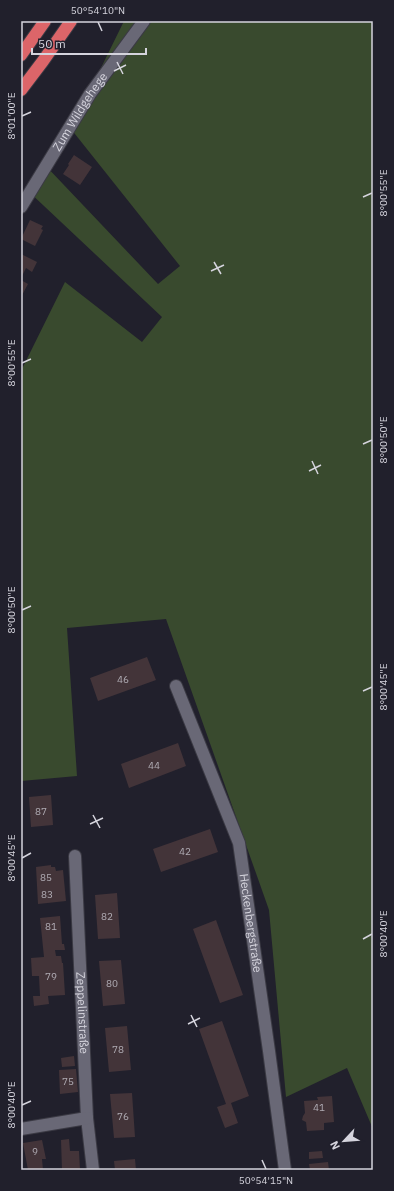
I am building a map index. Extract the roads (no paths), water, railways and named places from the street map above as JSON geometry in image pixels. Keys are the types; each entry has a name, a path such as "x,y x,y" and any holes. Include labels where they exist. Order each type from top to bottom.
{"highway":[{"path":"21,55 45,21"},
{"path":"21,90 71,21"}],"street":[{"name":"Zum Wildgehege","path":"21,207 90,94 144,21"},
{"name":"Heckenbergstraße","path":"176,686 239,843 269,1045 285,1170"},
{"name":"Zeppelinstraße","path":"75,856 87,1118 93,1170"},
{"path":"21,1129 87,1118"}]}
